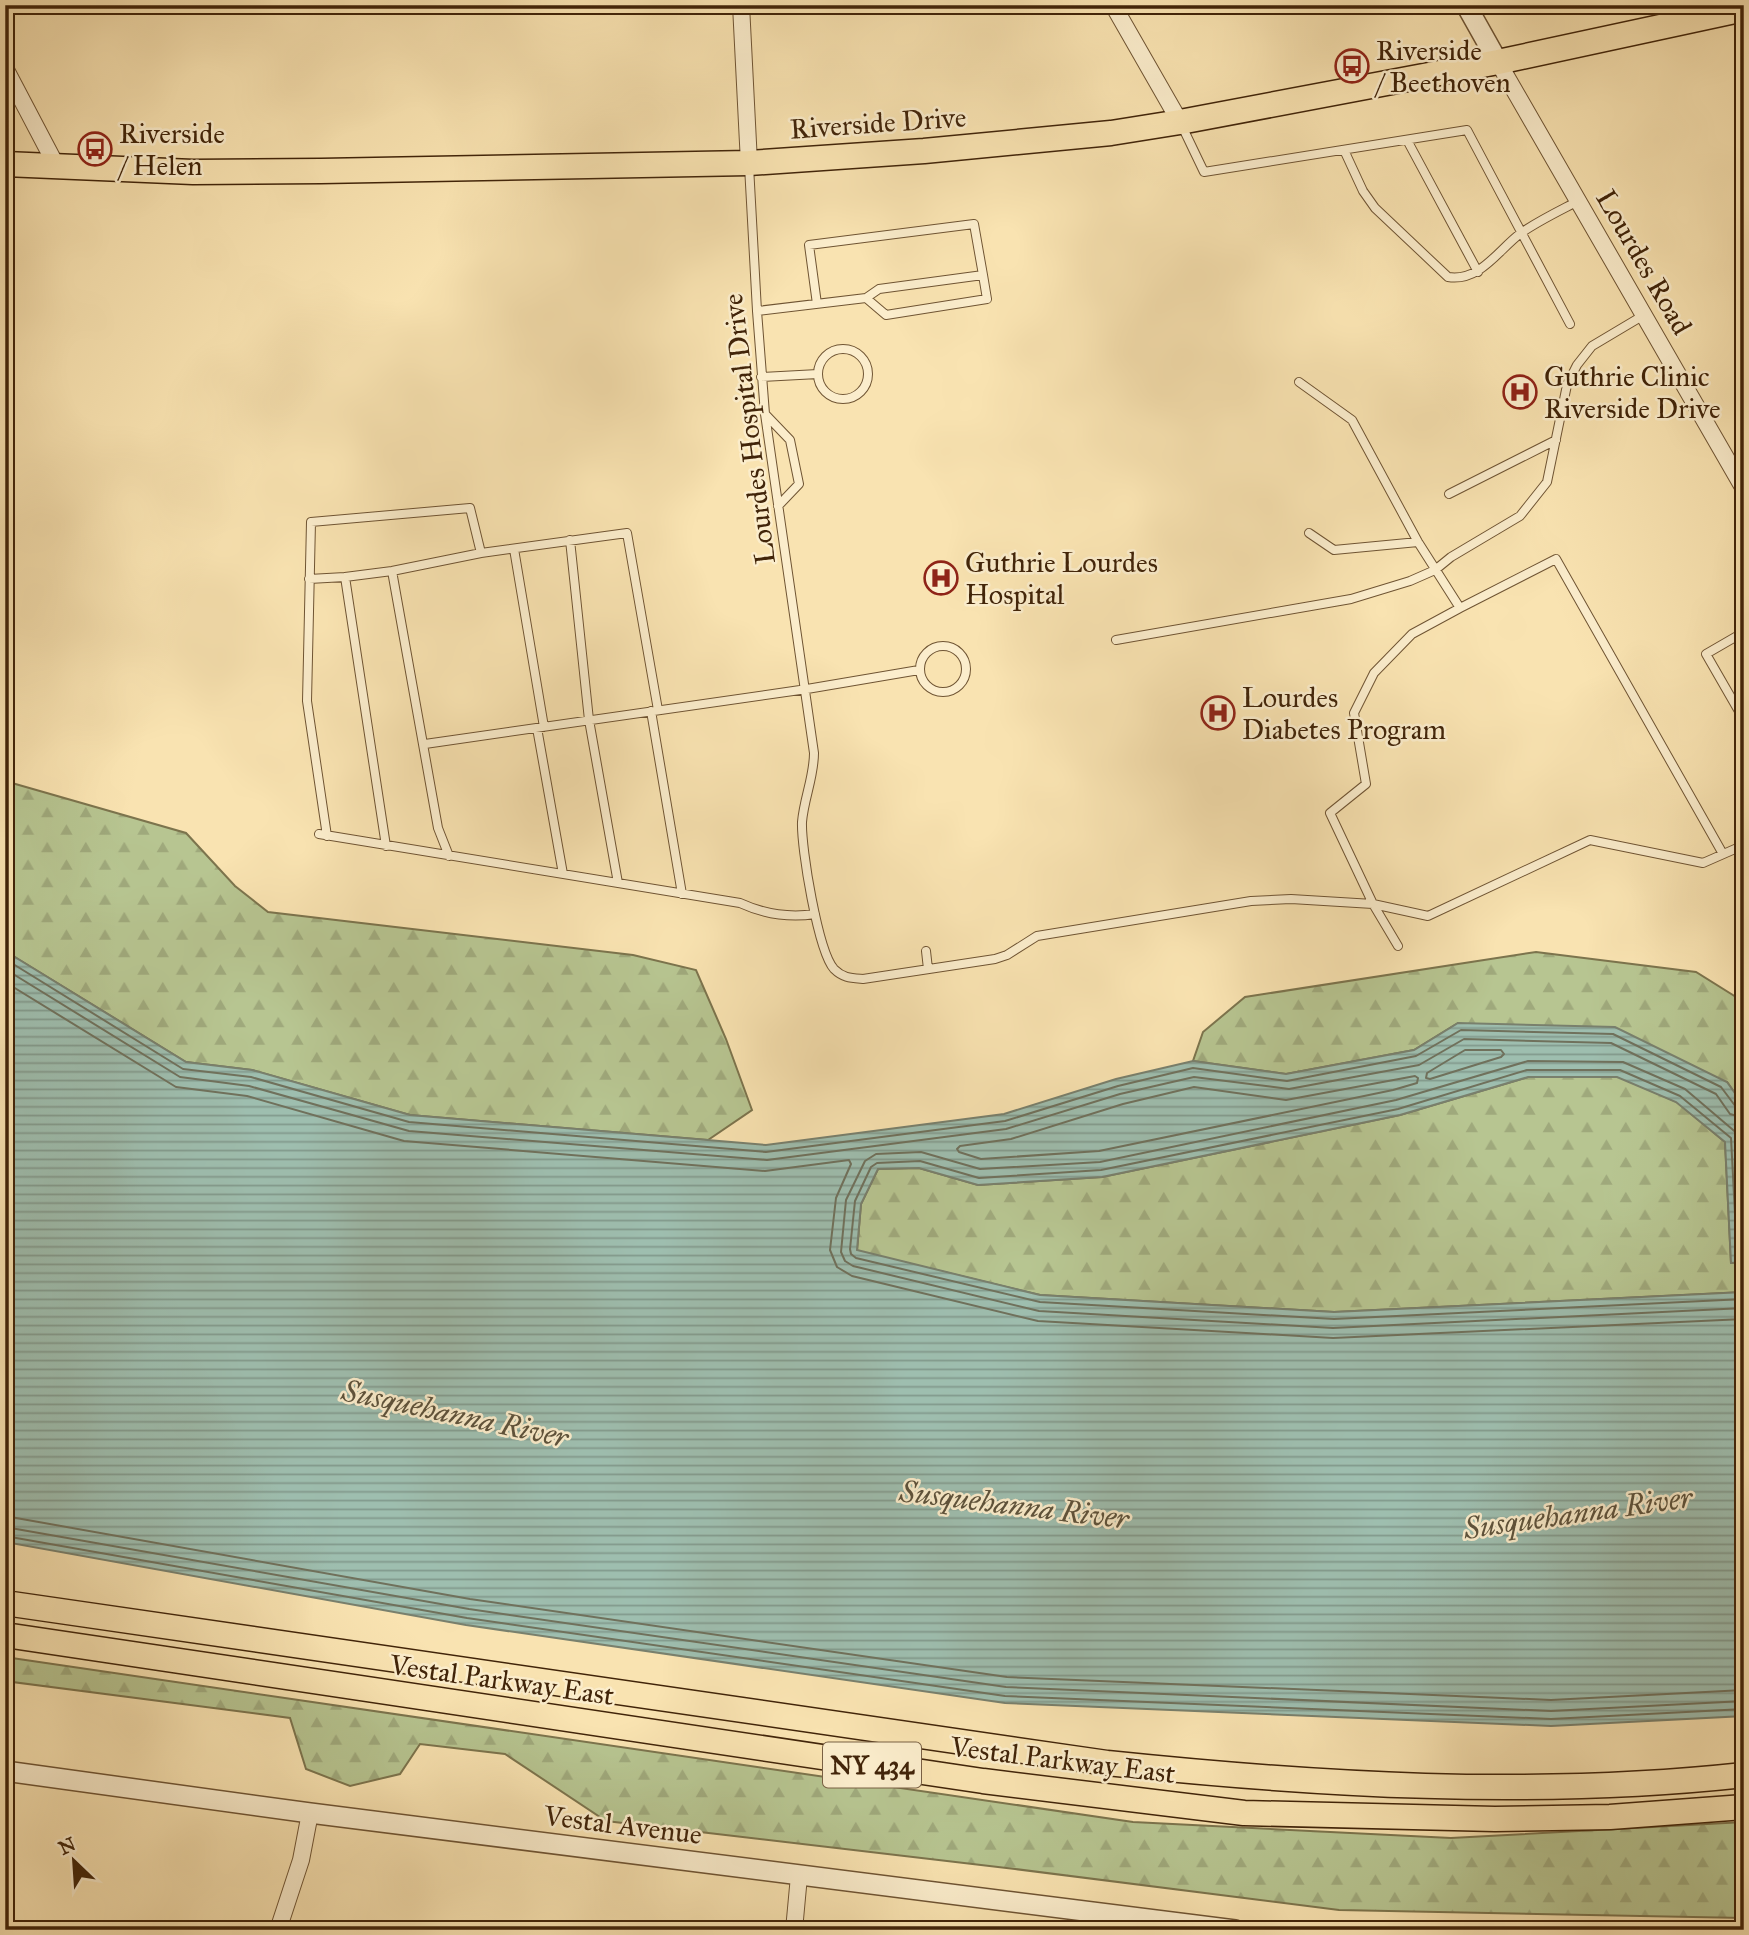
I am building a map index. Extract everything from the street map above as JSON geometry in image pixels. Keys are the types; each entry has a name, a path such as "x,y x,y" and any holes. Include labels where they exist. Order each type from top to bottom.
{"main road":[{"name":"Riverside Drive","path":"5,164 193,172 321,171 749,163 924,151 1111,133 1180,122 1498,62 1744,9"},
{"name":"Vestal Parkway East","path":"5,1603 1107,1763 1237,1777 1378,1785 1517,1786 1629,1784 1744,1775"},
{"name":"Vestal Parkway East","path":"5,1635 983,1781 1244,1813 1495,1819 1610,1817 1744,1807"}],"street":[{"path":"741,5 749,163"},
{"path":"1113,5 1180,122"},
{"path":"1466,5 1498,62"},
{"name":"Lourdes Road","path":"1498,62 1744,489"},
{"path":"5,68 57,167"},
{"name":"Vestal Avenue","path":"5,1771 310,1813 1235,1930"},
{"path":"278,1930 301,1860 310,1813"},
{"path":"793,1930 799,1876"}],"lane":[{"path":"1180,122 1204,172 1467,130 1570,324"},
{"path":"1407,140 1478,272"},
{"path":"1344,150 1363,191 1375,208 1442,273 1456,278 1478,272 1521,233 1578,201"},
{"name":"Lourdes Hospital Drive","path":"749,163 761,377 807,689 814,769 802,825 814,914 825,958 844,978 863,979 928,969"},
{"path":"817,304 809,245 974,224 987,299 886,315 866,299"},
{"path":"757,311 866,299 879,289 983,275"},
{"path":"1116,640 1351,599 1410,581 1435,570 1451,557 1520,516 1547,482 1567,385 1577,365 1592,346 1644,315"},
{"path":"844,349 862,359 868,373 859,393 844,399 828,395 822,389 818,374 824,358 844,349"},
{"path":"761,377 818,374"},
{"path":"1299,382 1352,420 1418,542 1460,608"},
{"path":"765,414 790,440 799,484 778,506"},
{"path":"1449,494 1556,440"},
{"path":"481,553 470,508 311,522 307,701 323,835 740,903 777,915 814,914"},
{"path":"309,579 392,571 481,553 627,533 682,894"},
{"path":"1309,533 1334,550 1418,542"},
{"path":"570,540 589,720 618,883"},
{"path":"514,549 563,874"},
{"path":"1398,946 1373,904 1330,813 1366,784 1354,713 1374,673 1412,634 1556,559 1723,854"},
{"path":"392,571 438,828 449,856"},
{"path":"345,577 386,846"},
{"path":"1744,632 1706,654 1744,720"},
{"path":"944,645 958,651 963,657 966,672 959,685 946,692 931,689 925,684 919,670 923,655 944,645"},
{"path":"425,744 807,689 919,670"},
{"path":"926,951 928,969 995,959 1007,955 1037,936 1251,901 1291,899 1373,904 1428,916 1590,840 1703,863 1744,845"}],"green space":[{"path":"5,781 186,833 235,886 268,912 633,955 696,970 726,1039 752,1110 708,1140 410,1115 252,1070 186,1062 5,951"},
{"path":"1536,952 1696,972 1744,1002 1744,1106 1727,1082 1458,1023 1414,1050 1286,1074 1193,1061 1203,1032 1245,997"},
{"path":"1617,1076 1677,1102 1725,1142 1731,1263 1744,1262 1744,1292 1334,1312 1040,1295 857,1251 861,1204 878,1169 919,1168 978,1185 1102,1177 1400,1115 1528,1077"},
{"path":"5,1657 1133,1822 1451,1838 1744,1822 1744,1918 1339,1910 606,1821 505,1754 420,1744 400,1774 350,1786 306,1769 290,1718 5,1681"}],"water":[{"name":"Susquehanna River","path":"5,951 186,1062 252,1070 410,1115 766,1145 1004,1114 1116,1079 1193,1061 1286,1074 1414,1050 1458,1023 1615,1027 1727,1082 1744,1106 1744,1262 1731,1263 1725,1142 1676,1102 1617,1077 1528,1077 1400,1115 1102,1177 978,1185 919,1168 878,1169 861,1204 857,1250 1040,1295 1334,1312 1744,1292 1744,1716 1551,1726 1005,1703 466,1625 5,1542"}],"place":[{"name":"Riverside / Beethoven","path":"1352,66"},
{"name":"Riverside / Helen","path":"95,149"},
{"name":"Guthrie Clinic Riverside Drive","path":"1520,392"},
{"name":"Guthrie Lourdes Hospital","path":"941,578"},
{"name":"Lourdes Diabetes Program","path":"1218,713"}]}
